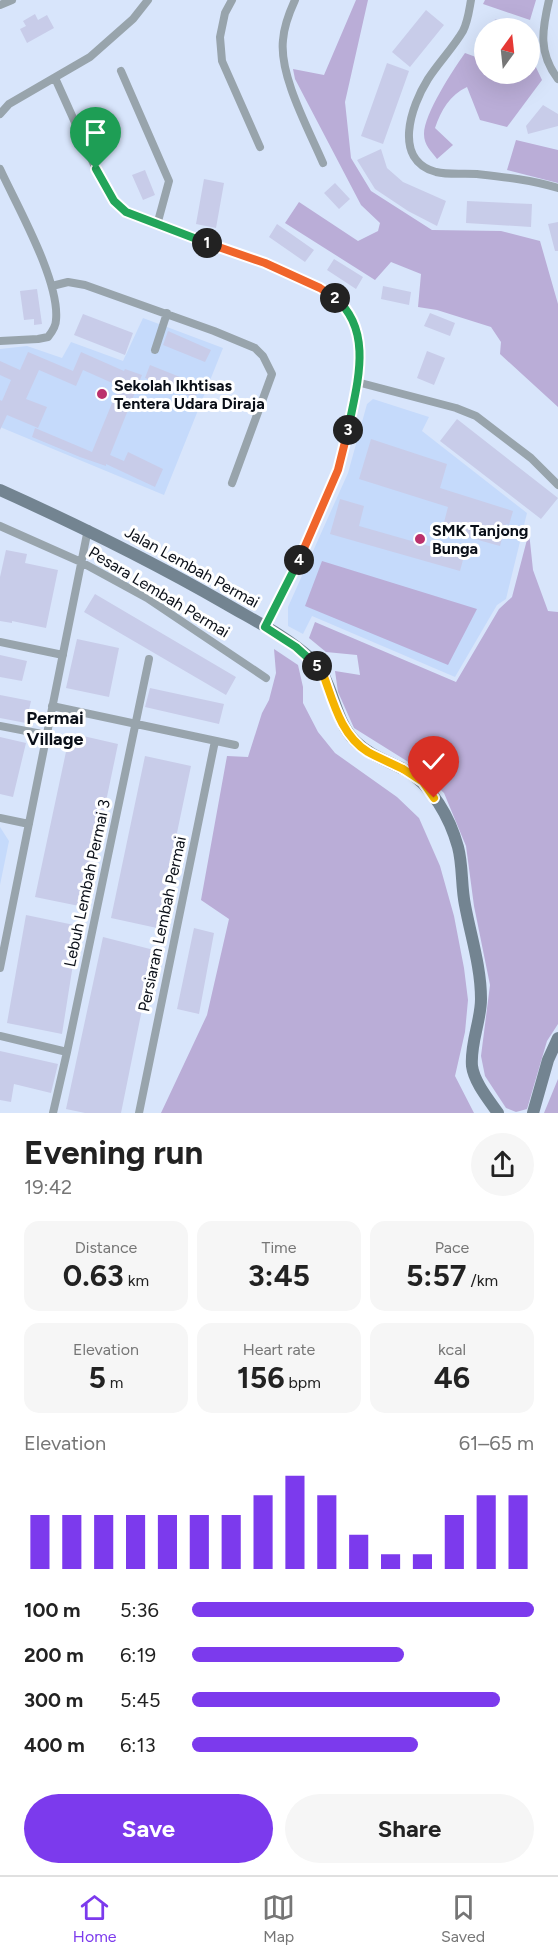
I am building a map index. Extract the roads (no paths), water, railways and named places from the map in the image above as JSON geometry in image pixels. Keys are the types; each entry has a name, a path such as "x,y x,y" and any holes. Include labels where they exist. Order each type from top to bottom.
{"main road":[{"name":"Jalan Lembah Permai","path":"0,490 88,530 265,627 312,659 322,671 337,714 347,732 356,742 367,751 408,771 423,782 445,817 458,847 464,903 480,971 481,1014 473,1046 472,1067 481,1087 498,1113"},
{"path":"533,1113 548,1060 558,1038"}],"street":[{"path":"0,5 12,0"},
{"path":"0,114 9,104 90,57 134,19 148,0"},
{"path":"232,0 225,14 220,37 222,61 260,147"},
{"path":"295,0 285,25 282,42 283,59 288,78 323,163"},
{"path":"471,0 465,27 456,43 428,79 416,105 409,130 412,156 434,171 475,174 558,188"},
{"path":"549,0 543,42 544,53 550,69 558,79"},
{"path":"121,71 169,181 157,225"},
{"path":"56,78 93,163 114,201 126,212 265,263 329,293 347,310 357,330 360,356 357,382 345,447 338,470 298,562 265,627"},
{"path":"0,170 41,255 52,286 56,320 48,337 0,341"},
{"path":"52,286 76,282 167,313 255,348 263,356 272,374 232,483"},
{"path":"155,350 167,313"},
{"path":"357,382 456,408 476,416 531,458 558,484"},
{"name":"Pesara Lembah Permai","path":"0,526 81,562 147,598 266,678"},
{"path":"0,968 4,930 29,824 88,530"},
{"path":"0,642 63,656"},
{"name":"Lebuh Lembah Permai 3","path":"53,1113 68,1052 148,659"},
{"path":"52,706 235,745"},
{"path":"0,726 47,735"},
{"name":"Persiaran Lembah Permai","path":"139,1113 216,741"},
{"path":"0,818 29,824"},
{"path":"0,1036 68,1052"}],"place":[{"name":"Sekolah Ikhtisas Tentera Udara Diraja","path":"102,394"},
{"name":"SMK Tanjong Bunga","path":"420,539"}],"district":[{"name":"Permai Village","path":"55,728"}]}
